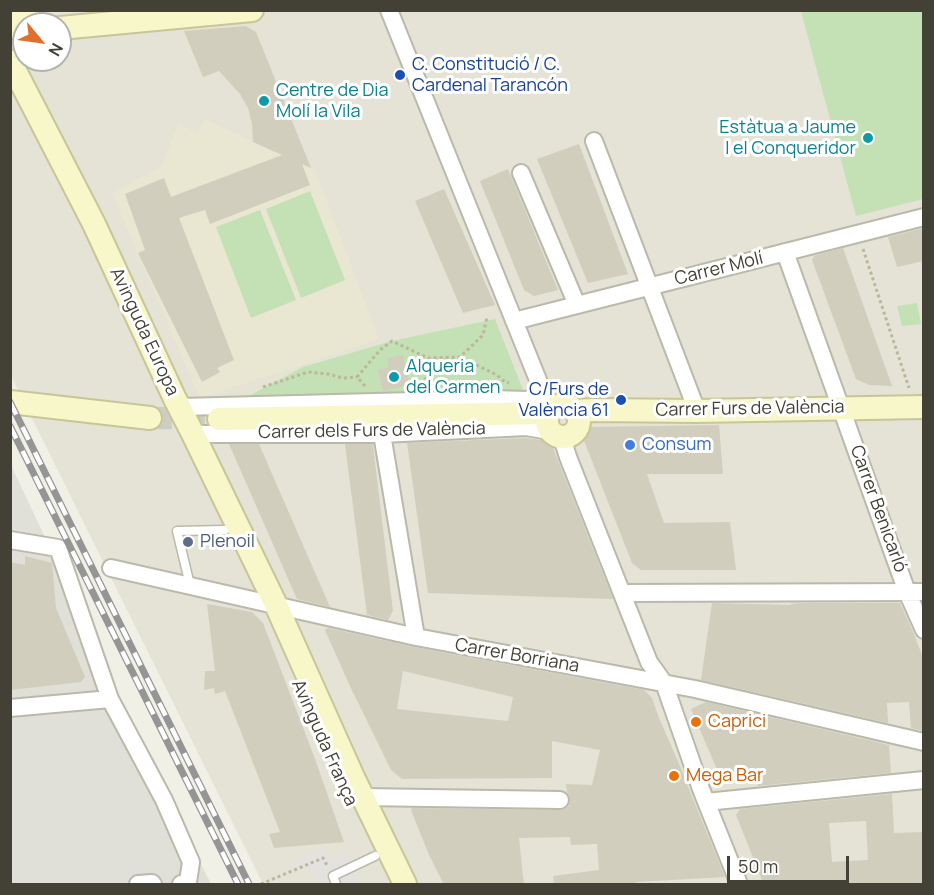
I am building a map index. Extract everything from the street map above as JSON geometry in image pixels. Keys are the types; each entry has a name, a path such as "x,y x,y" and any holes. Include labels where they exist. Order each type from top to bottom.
{"main road":[{"path":"10,12 29,10"},
{"path":"72,27 252,10"},
{"name":"Avinguda Europa","path":"10,61 94,224 193,434 268,603"},
{"name":"Avinguda Europa","path":"10,94 225,530 268,603"},
{"path":"10,402 150,418"},
{"name":"Carrer Furs de València","path":"553,411 919,407"},
{"name":"Carrer dels Furs de València","path":"219,419 553,411"},
{"name":"Avinguda França","path":"268,603 405,885"},
{"name":"Avinguda França","path":"268,603 375,856 390,885"}],"street":[{"path":"389,10 514,321 553,411 568,457 649,662 664,683 706,802 740,885"},
{"path":"594,141 697,411"},
{"path":"521,173 577,305"},
{"name":"Carrer Molí","path":"514,321 924,217"},
{"name":"Carrer Benicarló","path":"785,252 842,408 915,592 924,630"},
{"name":"Carrer dels Furs de València","path":"491,399 517,413"},
{"name":"Carrer dels Furs de València","path":"180,407 491,399 528,400 553,411"},
{"name":"Carrer dels Furs de València","path":"193,434 382,434 526,427 553,411"},
{"path":"382,434 416,637"},
{"path":"10,540 58,548 110,699 164,800 191,862 188,882 181,885"},
{"name":"Carrer Borriana","path":"111,568 416,637 664,683 924,742"},
{"path":"622,593 915,592"},
{"path":"10,708 110,699"},
{"path":"706,802 924,780"},
{"path":"363,797 561,800"}],"lane":[{"path":"190,586 177,531 225,530"},
{"path":"334,880 375,856"}],"path":[{"path":"858,233 919,407"},
{"path":"460,357 483,335 487,317"},
{"path":"256,389 308,372 343,378 357,377 380,350 392,341 428,358 460,357 497,375 553,411"},
{"path":"418,387 448,358"},
{"path":"357,377 366,387"},
{"path":"261,885 323,858 334,880"}],"shaded area":[{"path":"11,11 923,11 923,884 263,884 11,376"},
{"path":"205,119 315,170 379,339 200,399 112,193 161,167 179,123 197,133"},
{"path":"10,463 168,799 211,884 11,884"},
{"path":"323,846 330,860 347,852 363,884 318,884 308,864 295,871 291,862"}],"green space":[{"path":"801,11 923,11 923,199 856,216"},
{"path":"310,191 345,280 301,298 266,209"},
{"path":"260,210 296,300 251,318 216,227"},
{"path":"917,303 921,324 902,326 897,306"},
{"path":"495,319 523,390 521,392 247,397 303,367 392,341"}],"building":[{"path":"246,26 256,32 311,168 302,164 310,185 210,224 205,210 179,218 234,360 217,368 220,372 202,382 138,253 145,250 125,194 164,178 171,197 282,155 253,142 248,108 240,94 219,71 203,77 184,31"},
{"path":"579,144 628,274 588,283 537,159"},
{"path":"508,169 558,290 534,296 524,290 480,181"},
{"path":"444,189 495,305 463,313 415,201"},
{"path":"924,228 924,261 897,267 888,237"},
{"path":"843,248 892,386 869,385 856,379 812,260 814,256"},
{"name":"Alqueria del Carmen","path":"403,355 410,385 383,391 378,370 389,367 387,358"},
{"path":"719,425 723,474 647,474 664,523 730,522 736,570 641,570 632,563 583,438 589,427"},
{"path":"525,438 551,443 613,599 428,593 407,443"},
{"path":"229,444 259,444 330,607 297,599"},
{"path":"345,444 372,444 373,446 393,611 388,620 367,615"},
{"path":"25,556 52,563 56,608 85,677 81,682 10,690 10,562 25,565"},
{"path":"712,603 791,605 801,603 900,603 924,660 924,731 911,728 909,702 887,703 888,723 701,680"},
{"path":"207,604 252,612 263,623 344,842 274,848 269,834 280,832 225,691 215,694 214,688 204,690 205,671 215,671"},
{"path":"328,628 414,647 644,690 652,698 725,877 636,882 636,885 554,885 553,876 599,870 597,844 571,845 570,837 519,838 524,885 444,885 429,855 412,808 565,809 569,806 570,801 566,784 592,785 600,750 552,741 552,778 402,779 391,770 325,630","holes":["403,671 513,697 508,721 397,709"]},
{"path":"706,702 889,745 891,773 757,786 761,781 728,784 722,781 691,709"},
{"path":"892,794 894,833 924,832 924,885 764,885 736,815 740,809","holes":["866,821 868,860 832,862 829,823"]}],"tunnel":[{"path":"150,418 219,419"}],"railway":[{"path":"10,402 249,884"},
{"path":"10,426 238,884"}],"place":[{"name":"C. Constitució / C. Cardenal Tarancón","path":"400,75"},
{"name":"Centre de Dia Molí la Vila","path":"264,101"},
{"name":"Estàtua a Jaume I el Conqueridor","path":"868,138"},
{"name":"Alqueria del Carmen","path":"394,377"},
{"name":"C/Furs de València 61","path":"621,400"},
{"name":"Consum","path":"630,445"},
{"name":"Plenoil","path":"188,542"},
{"name":"Caprici","path":"696,722"},
{"name":"Mega Bar","path":"674,776"}]}
